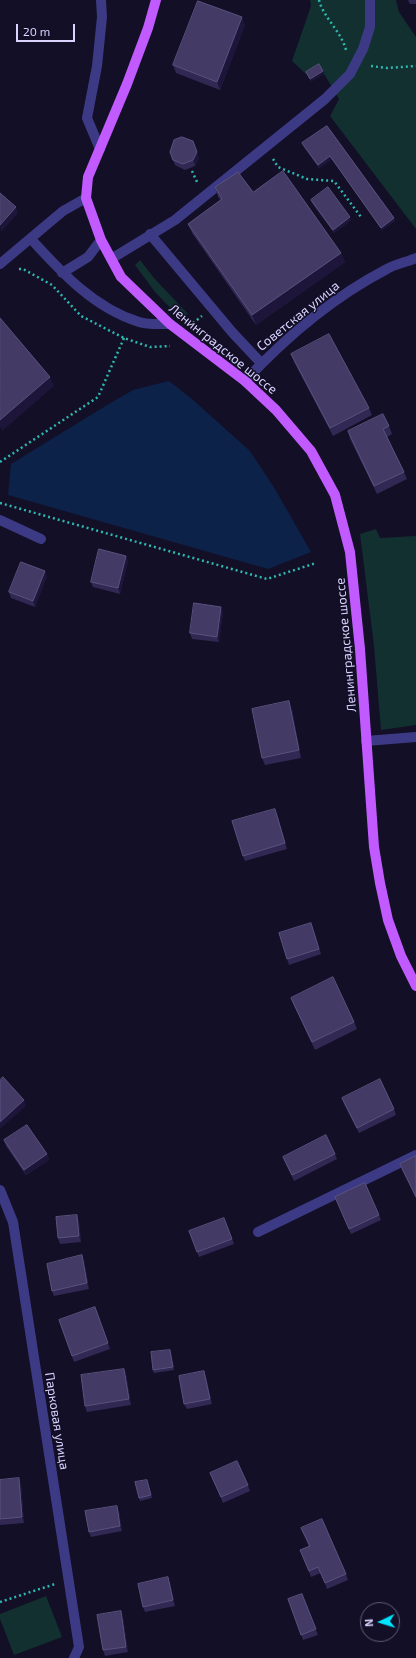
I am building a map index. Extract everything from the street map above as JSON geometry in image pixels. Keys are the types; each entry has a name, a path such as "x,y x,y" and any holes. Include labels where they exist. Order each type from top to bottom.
{"main road":[{"name":"Ленинградское шоссе","path":"156,0 148,28 127,84 88,177 86,198 101,240 121,277 170,324 245,380 276,410 311,451 335,495 350,552 360,649 374,847 388,920 401,956 416,986"}],"street":[{"path":"100,149 87,118 96,66 102,17 101,0"},
{"path":"111,259 175,220 325,100 350,74 363,50 370,27 370,0"},
{"path":"0,264 63,212 86,198"},
{"path":"150,234 232,332 261,363"},
{"path":"31,239 62,273 85,292 114,312 141,323 170,324"},
{"path":"62,273 88,257 101,240"},
{"name":"Советская улица","path":"245,380 269,354 337,299 388,268 416,258"},
{"path":"0,520 41,539"},
{"path":"366,742 416,737"},
{"path":"258,1232 416,1155"},
{"name":"Парковая улица","path":"0,1190 13,1222 79,1647 74,1658"}],"path":[{"path":"319,0 323,10 343,39 350,74"},
{"path":"357,62 387,68 416,66"},
{"path":"265,147 278,167 307,179 334,181 361,217"},
{"path":"0,462 98,397 124,338"},
{"path":"0,503 267,579 316,563"},
{"path":"0,1602 68,1580"}],"green space":[{"path":"310,0 396,0 399,12 416,37 416,229 330,116 339,99 320,67 307,75 292,61 311,6"},
{"path":"140,260 154,278 188,314 181,319 155,292 135,265"},
{"path":"376,529 380,538 416,536 416,725 381,730 374,646 360,534"},
{"path":"46,1596 62,1637 14,1655 0,1619 0,1614"}],"water":[{"path":"169,381 192,399 250,451 275,489 311,552 268,569 8,495 11,464 133,390"}],"building":[{"path":"198,1 242,17 217,82 173,65"},
{"path":"319,64 323,71 310,79 306,72"},
{"path":"327,126 394,218 381,228 330,156 318,165 302,143"},
{"path":"182,137 193,141 197,152 193,160 183,164 173,160 170,152 174,140"},
{"path":"283,171 341,253 252,315 188,224 222,199 215,187 238,172 253,192"},
{"path":"328,187 350,217 333,230 311,200"},
{"path":"0,193 16,207 0,225"},
{"path":"0,318 50,377 0,420"},
{"path":"329,334 369,408 330,428 291,354"},
{"path":"383,414 389,426 383,429 404,472 374,486 348,431"},
{"path":"99,549 126,556 118,588 91,582"},
{"path":"21,562 45,571 33,601 9,592"},
{"path":"194,603 221,607 217,637 190,633"},
{"path":"289,701 299,750 262,758 252,709"},
{"path":"275,809 285,843 243,856 232,821"},
{"path":"311,923 319,949 287,959 279,933"},
{"path":"333,977 354,1022 312,1042 291,998"},
{"path":"3,1077 24,1100 0,1122 0,1080"},
{"path":"380,1079 394,1109 357,1128 342,1098"},
{"path":"27,1125 47,1154 24,1170 4,1140"},
{"path":"326,1135 335,1154 292,1175 283,1157"},
{"path":"416,1156 416,1197 400,1164"},
{"path":"365,1183 379,1215 349,1229 335,1197"},
{"path":"77,1215 79,1236 58,1238 56,1217"},
{"path":"224,1218 232,1239 197,1252 189,1231"},
{"path":"82,1255 87,1283 52,1291 47,1264"},
{"path":"95,1307 108,1343 72,1356 59,1320"},
{"path":"170,1350 173,1367 153,1370 151,1352"},
{"path":"124,1369 129,1399 85,1406 81,1375"},
{"path":"204,1371 210,1399 184,1404 179,1376"},
{"path":"237,1461 248,1485 221,1497 210,1473"},
{"path":"19,1478 22,1517 0,1519 0,1480"},
{"path":"147,1480 151,1495 139,1498 135,1482"},
{"path":"117,1506 120,1526 89,1532 85,1511"},
{"path":"322,1519 346,1574 325,1583 318,1567 309,1571 300,1550 310,1546 301,1528"},
{"path":"168,1577 173,1600 143,1607 138,1584"},
{"path":"302,1594 316,1629 301,1635 288,1599"},
{"path":"121,1611 126,1647 103,1650 97,1615"}]}
